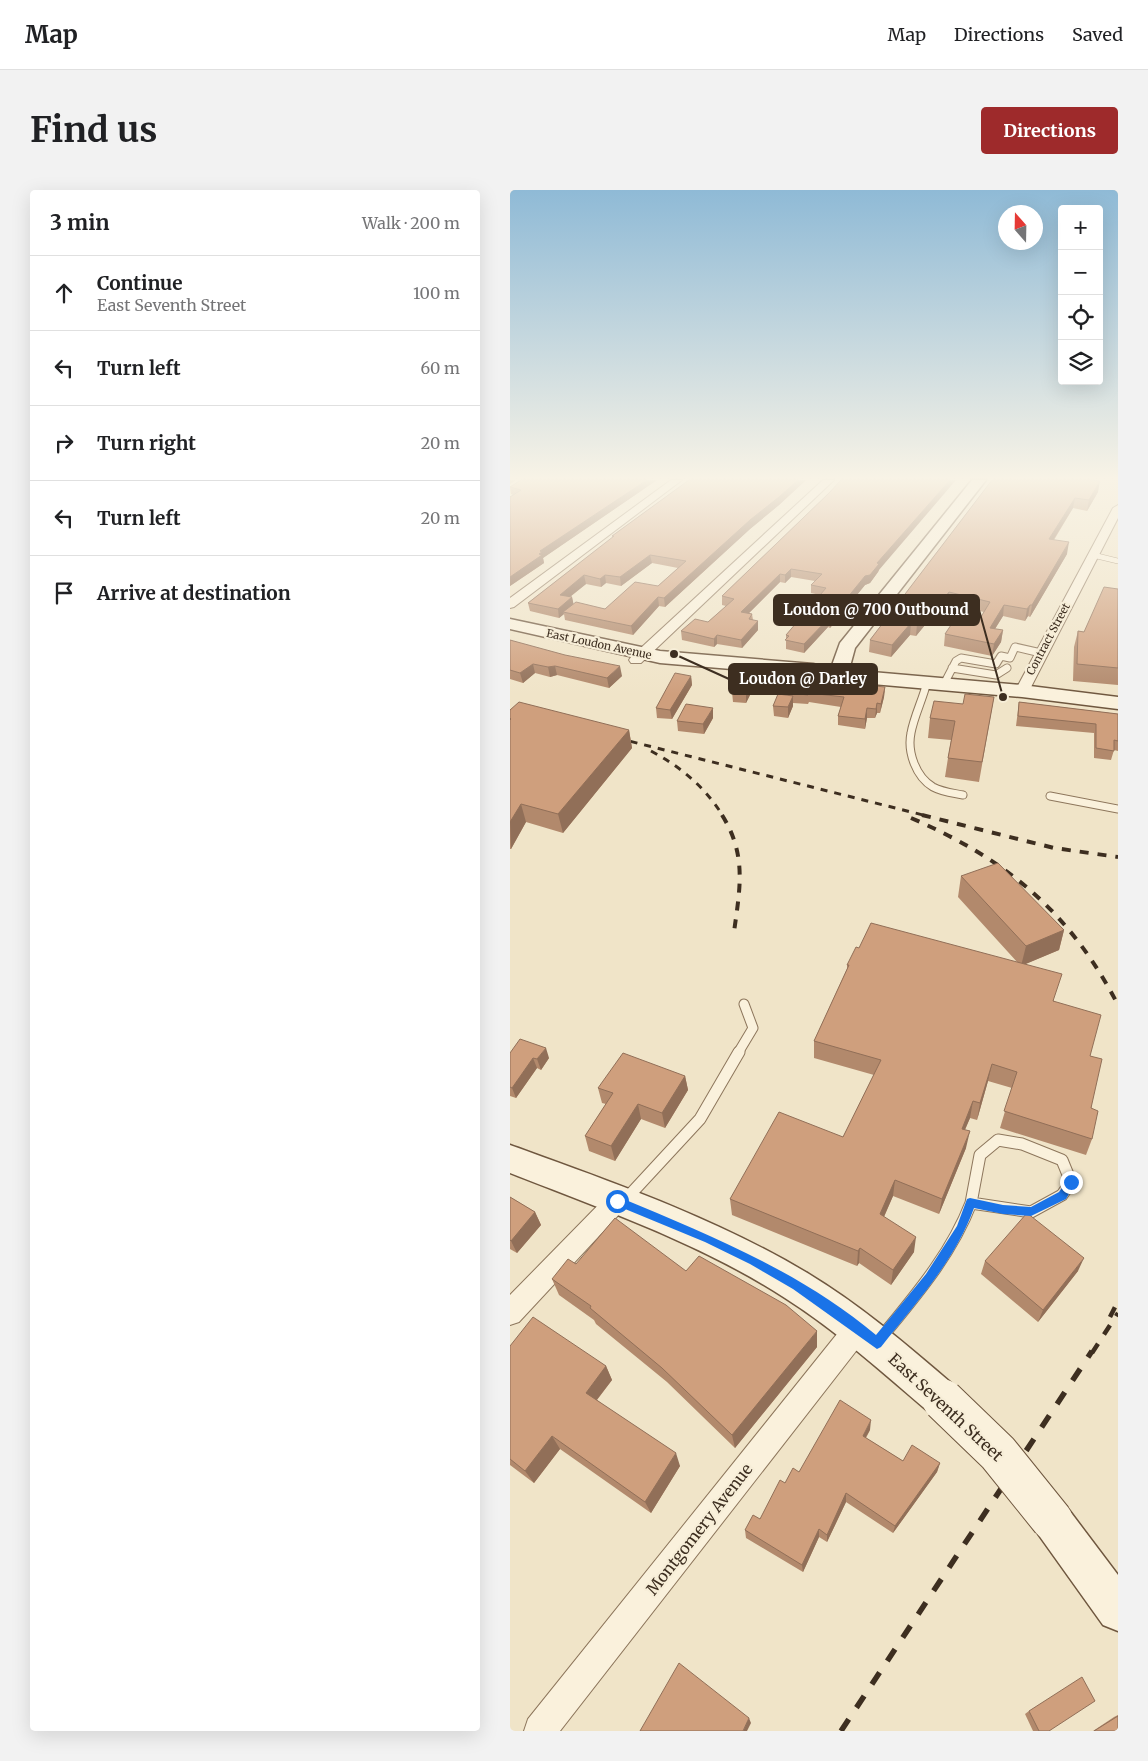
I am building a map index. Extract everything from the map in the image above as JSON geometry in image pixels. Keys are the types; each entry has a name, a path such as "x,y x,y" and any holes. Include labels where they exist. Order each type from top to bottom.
{"street":[{"path":"510,604 581,552"},
{"path":"640,657 752,552"},
{"path":"838,675 846,647 922,552"},
{"name":"Contract Street","path":"1022,692 1095,552"},
{"name":"East Loudon Avenue","path":"510,624 640,657"},
{"name":"East Loudon Avenue","path":"510,632 694,668 801,677 838,675 941,678 1022,692 1118,704"},
{"name":"East Seventh Street","path":"510,1159 620,1202 708,1239 754,1261 797,1286 868,1336 943,1400 998,1454 1052,1520 1117,1608"},
{"path":"510,1313 620,1202"},
{"name":"Montgomery Avenue","path":"540,1731 868,1336"}],"lane":[{"path":"1093,555 1118,561"},
{"path":"963,796 929,786 919,773 908,750 910,737 941,678 961,658 985,667 996,675 1009,663 1015,647 1041,653"},
{"path":"996,664 1001,656 1009,663"},
{"path":"941,678 996,664 1009,663"},
{"path":"1050,796 1118,809"},
{"path":"620,1202 700,1119 752,1028 744,1004"},
{"path":"868,1336 930,1277 961,1229 970,1202 980,1155 998,1140 1022,1144 1062,1160 1071,1182 1062,1195 1031,1212 1003,1209 970,1202"}],"building":[{"path":"510,552 542,552 539,554 542,555 510,577"},
{"path":"594,552 715,552 664,598 658,597 631,626 563,612 576,602 605,609 635,582 658,586 686,561 650,555 620,577 605,575 600,579 584,575 560,595 572,597 558,609 528,603"},
{"path":"768,552 887,552 870,575 865,576 830,619 804,644 785,640 789,636 786,635 826,588 811,585 822,574 791,569 785,575 780,574 741,612 752,614 749,619 758,621 741,640 717,635 714,639 681,631 695,619 708,622 734,599 722,596"},
{"path":"937,552 1063,552 1032,605 1027,609 1004,605 990,628 1003,630 994,644 945,634 953,622 976,625 990,602 949,592 931,614 926,613 917,624 911,623 892,645 870,640"},
{"path":"1104,587 1118,589 1118,668 1077,664 1078,631 1084,632"},
{"path":"510,640 565,655 620,666 607,678 555,666 548,667 533,664 520,673 510,670"},
{"path":"675,673 691,676 670,710 656,708"},
{"path":"794,678 885,687 881,704 877,703 876,709 867,708 865,719 838,716 844,697 789,693"},
{"path":"778,694 793,696 788,707 773,706"},
{"path":"965,694 994,697 982,762 948,758 955,721 930,718 934,701 963,704"},
{"path":"519,702 629,730 558,814 521,804 510,822 510,710"},
{"path":"1019,702 1118,714 1118,741 1114,740 1114,751 1096,748 1096,724 1018,716"},
{"path":"686,704 713,708 703,724 677,721"},
{"path":"998,863 1064,930 1026,946 961,876"},
{"path":"871,923 1062,974 1053,1001 1101,1015 1090,1056 1102,1059 1091,1108 1098,1111 1092,1139 1004,1111 1017,1072 992,1064 980,1103 973,1101 962,1129 970,1131 942,1199 895,1180 880,1214 916,1237 893,1270 860,1248 858,1251 730,1199 779,1112 843,1137 881,1060 814,1041 849,965 847,965 856,947 859,948"},
{"path":"520,1039 546,1048 537,1059 533,1058 512,1088 510,1087 510,1053"},
{"path":"623,1053 685,1076 662,1113 638,1104 611,1146 585,1136 613,1093 598,1088"},
{"path":"510,1197 535,1212 511,1241 510,1240"},
{"path":"1027,1213 1084,1258 1043,1310 985,1261"},
{"path":"615,1218 686,1271 699,1256 786,1305 817,1331 732,1435 662,1368 590,1308 591,1306 552,1279 568,1259 576,1264"},
{"path":"533,1317 606,1366 586,1393 676,1453 645,1502 552,1436 525,1471 510,1459 510,1346"},
{"path":"840,1400 871,1420 863,1436 903,1461 912,1445 940,1463 895,1526 846,1493 827,1535 819,1529 802,1565 745,1530 753,1515 760,1519 780,1480 785,1483 793,1468 799,1472"},
{"path":"679,1663 749,1718 743,1731 640,1731"},
{"path":"1082,1677 1095,1701 1049,1731 1039,1731 1029,1711"},
{"path":"1118,1716 1118,1731 1094,1731"}],"railway":[{"path":"617,738 927,816"},
{"path":"651,751 692,779 723,816"},
{"path":"722,815 735,844 740,872 734,932"},
{"path":"922,815 1054,848 1118,857"},
{"path":"911,818 977,851 1032,892 1079,942 1118,1005"},
{"path":"1110,1317 1118,1301"},
{"path":"1092,1353 1118,1313"},
{"path":"841,1731 1092,1351"}],"place":[{"name":"Loudon @ Darley","path":"674,654"},
{"name":"Loudon @ 700 Outbound","path":"1003,697"}],"route":[{"path":"617,1201 708,1239 754,1261 797,1286 877,1343 930,1277 961,1229 970,1202 1003,1209 1031,1212 1062,1195 1071,1182"}]}
